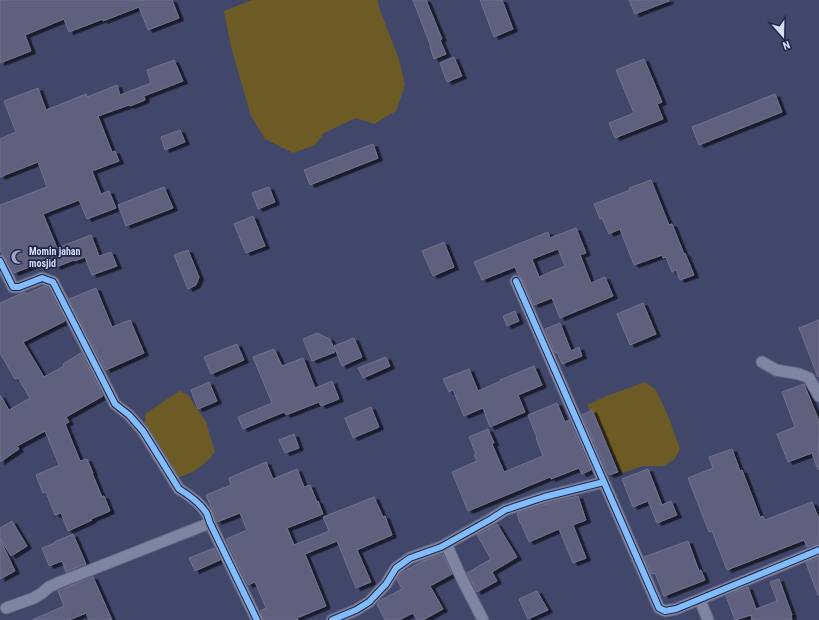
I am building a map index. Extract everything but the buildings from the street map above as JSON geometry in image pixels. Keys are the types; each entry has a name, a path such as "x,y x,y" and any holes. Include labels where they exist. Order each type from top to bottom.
{"street":[{"path":"0,261 13,287 19,287 42,278 53,282 115,404 129,415 143,430 179,490 197,502 207,514 257,620"},
{"path":"516,281 659,608 665,611 676,609 819,550"},
{"path":"762,362 776,370 800,374 809,378 819,396"},
{"path":"332,620 356,610 369,602 386,584 396,568 410,558 446,544 475,529 504,510 544,497 604,482"},
{"path":"6,608 34,598 49,587 60,582 210,523"},
{"path":"446,544 483,620"},
{"path":"700,600 708,620"}],"shaded area":[{"path":"252,0 378,0 379,8 399,59 405,85 396,111 374,124 356,118 324,133 315,145 293,153 265,139 251,116 231,47 224,11"},
{"path":"645,382 656,390 669,418 680,449 674,460 663,466 643,466 622,473 587,405"},
{"path":"179,391 188,395 206,422 215,452 198,469 175,478 145,429 145,414"}],"cycle path":[{"path":"0,261 13,287 19,287 42,278 53,282 115,404 129,415 143,431 179,489 202,507 207,514 257,620"},
{"path":"516,281 659,608 665,611 676,609 819,550"},
{"path":"332,620 356,610 369,602 386,584 396,568 410,558 441,547 505,510 544,497 604,482"}],"place":[{"name":"Momin jahan mosjid","path":"18,257"}]}
